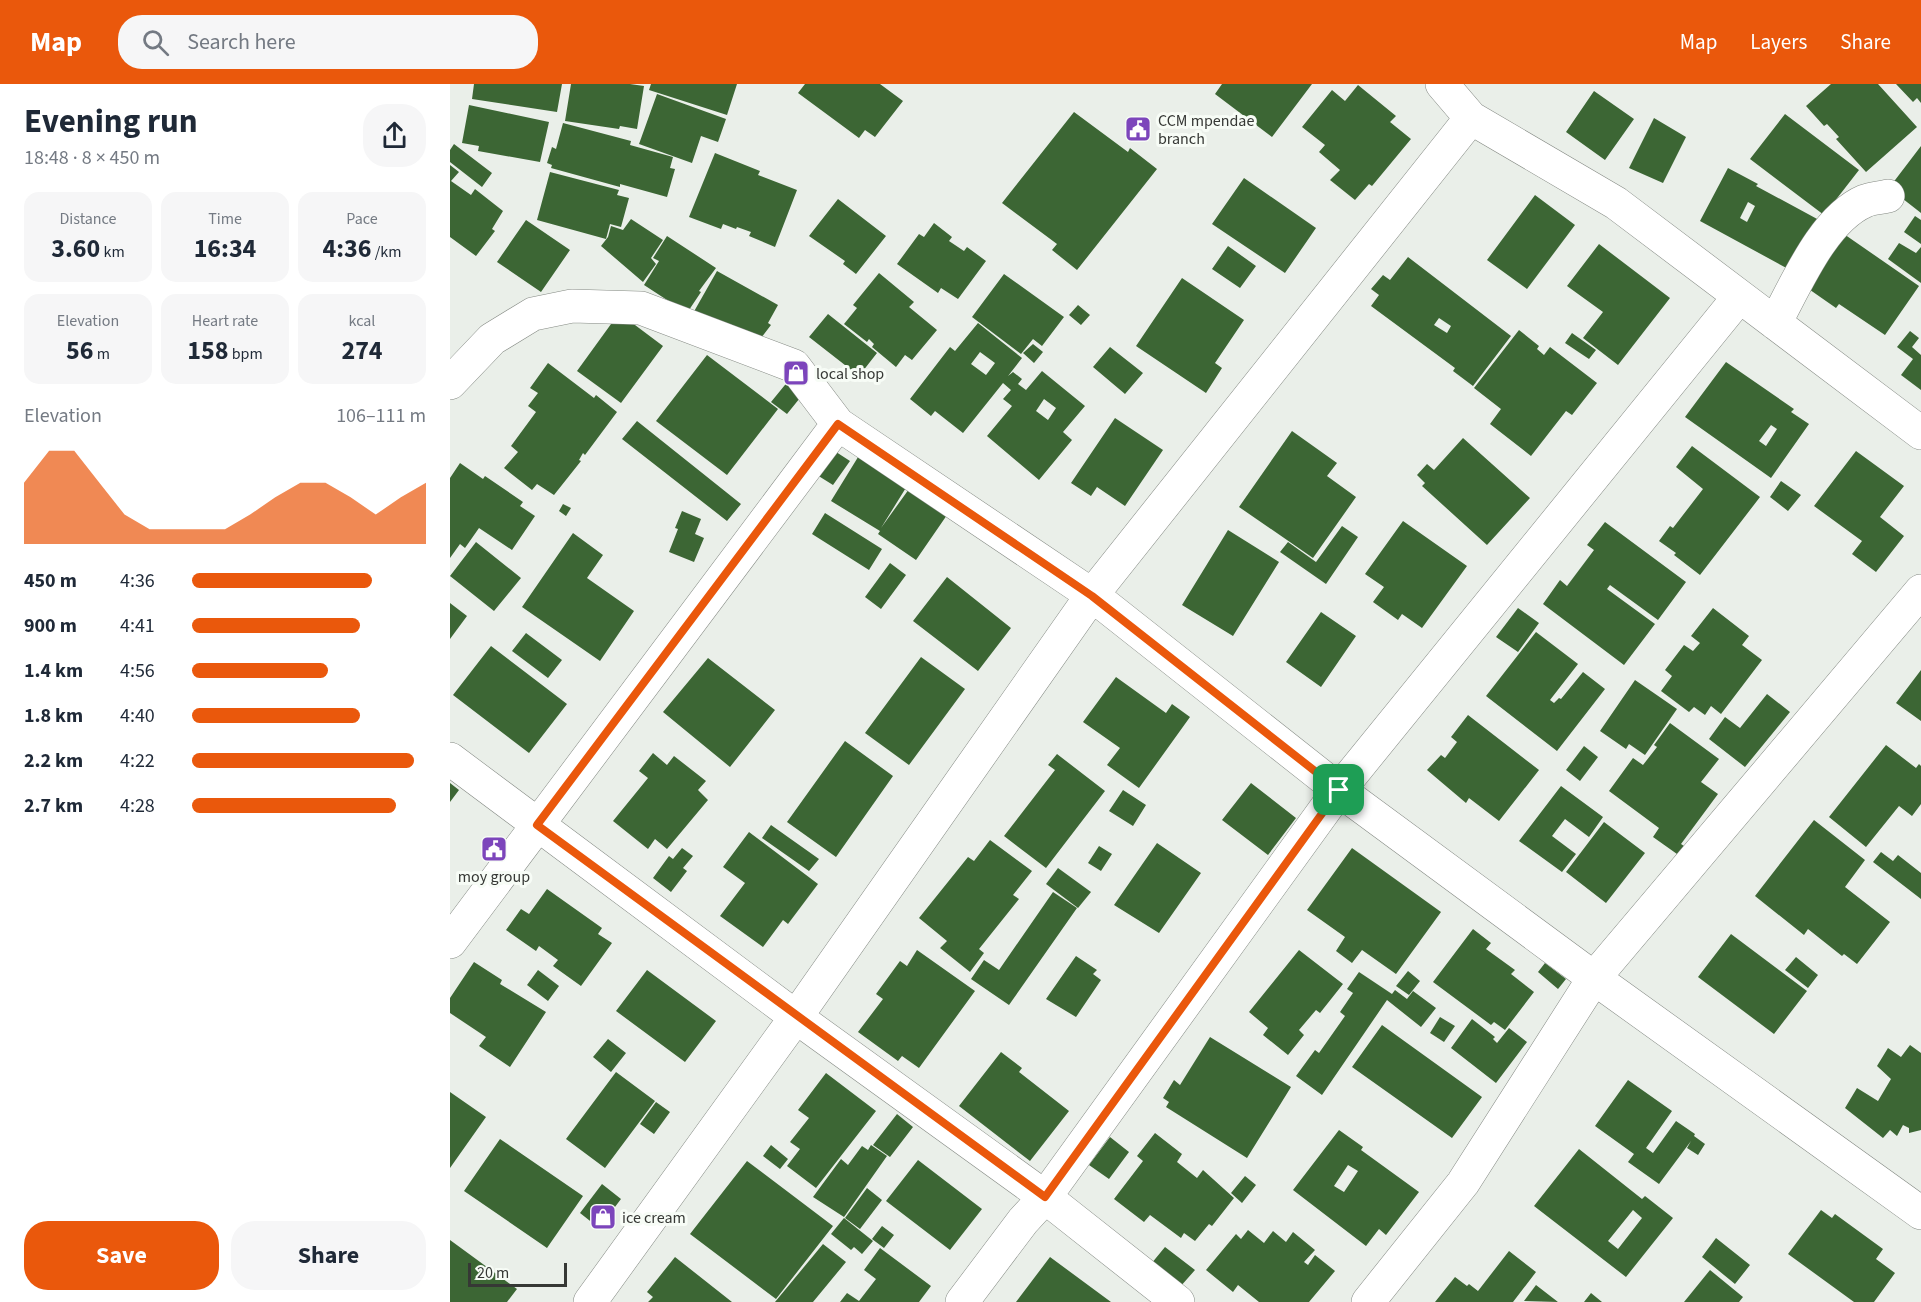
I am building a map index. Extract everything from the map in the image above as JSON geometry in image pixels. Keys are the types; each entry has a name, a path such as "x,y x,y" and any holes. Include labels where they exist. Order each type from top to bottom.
{"street":[{"path":"1442,84 1471,118 1616,203 1921,433"},
{"path":"590,1302 796,1017 1092,596 1471,118"},
{"path":"1775,323 1803,270 1837,223 1852,208 1866,201 1888,196"},
{"path":"962,1302 1023,1221 1045,1197 1339,790 1739,297"},
{"path":"450,383 492,339 533,314 572,306 641,308 794,366 838,424 1092,596 1339,790 1594,978 1921,1213"},
{"path":"450,942 838,424"},
{"path":"1368,1302 1463,1183 1594,978 1921,591"},
{"path":"450,759 796,1017 1045,1197 1178,1302"}],"building":[{"path":"474,84 562,84 557,112 472,99"},
{"path":"571,84 644,86 637,129 620,126 619,129 565,121"},
{"path":"651,84 737,84 727,115 649,90"},
{"path":"805,84 880,84 903,101 875,137 865,130 859,138 798,93"},
{"path":"1222,84 1312,84 1272,137 1215,94"},
{"path":"1831,84 1878,84 1917,127 1866,172 1836,139 1839,137 1827,124 1824,126 1806,106"},
{"path":"1896,84 1921,84 1921,103 1917,98 1913,102"},
{"path":"1358,85 1396,116 1390,122 1411,139 1372,186 1369,184 1355,200 1330,180 1340,170 1319,152 1325,145 1302,127 1332,90 1345,101"},
{"path":"1594,91 1634,119 1605,160 1566,132"},
{"path":"657,94 726,119 718,142 701,136 692,163 639,144"},
{"path":"469,105 549,122 540,162 478,151 479,146 462,143"},
{"path":"1074,112 1128,152 1130,148 1157,169 1077,270 1052,250 1057,244 1002,203"},
{"path":"1785,114 1859,170 1824,215 1750,159"},
{"path":"1654,118 1686,137 1663,183 1629,168"},
{"path":"563,123 631,141 630,145 673,157 670,168 675,169 667,197 551,168 552,165 547,163 552,147 556,149"},
{"path":"454,144 492,173 482,187 450,162 450,150"},
{"path":"1921,146 1921,213 1889,188"},
{"path":"715,153 760,171 758,175 797,190 775,247 749,236 751,232 737,227 736,229 723,224 721,229 689,217"},
{"path":"450,165 459,172 451,181 471,195 475,189 503,211 492,229 495,231 476,256 450,237"},
{"path":"1728,168 1819,220 1792,271 1700,221","holes":["1748,202 1755,206 1747,222 1740,218"]},
{"path":"550,172 619,190 617,195 629,198 621,227 610,224 606,239 537,220"},
{"path":"1244,178 1316,228 1285,273 1212,224"},
{"path":"1535,195 1575,225 1527,289 1487,260"},
{"path":"838,199 886,236 856,274 843,264 845,261 809,236"},
{"path":"1915,216 1921,220 1921,244 1904,232"},
{"path":"631,219 663,240 651,258 656,264 643,282 601,246 608,237 611,226 623,230"},
{"path":"526,220 570,250 541,292 497,262"},
{"path":"934,223 952,237 949,241 964,251 967,247 986,261 958,299 941,288 938,293 897,264 919,234 924,237"},
{"path":"1841,232 1919,286 1885,335 1839,304 1836,308 1803,285"},
{"path":"667,236 716,268 699,291 701,292 687,313 644,285 659,261 653,258"},
{"path":"1899,243 1916,253 1921,247 1921,283 1888,259"},
{"path":"1599,244 1670,298 1618,365 1583,338 1603,312 1567,286"},
{"path":"1228,246 1256,266 1240,288 1212,269"},
{"path":"1408,257 1511,336 1473,386 1453,371 1455,368 1371,306 1379,295 1371,289 1383,275 1390,280","holes":["1439,318 1451,326 1447,333 1434,325"]},
{"path":"717,271 778,305 768,323 771,325 754,347 692,315"},
{"path":"879,273 914,302 909,307 937,330 912,360 905,355 896,367 872,347 874,344 869,339 867,342 844,324 857,308 853,305"},
{"path":"1004,274 1064,317 1042,346 1033,339 1021,354 972,317"},
{"path":"1182,278 1244,320 1215,363 1222,368 1206,393 1136,346"},
{"path":"1078,305 1090,315 1081,325 1069,315"},
{"path":"619,313 663,346 621,403 577,371"},
{"path":"828,314 877,353 859,376 809,337"},
{"path":"978,323 1022,358 1008,376 1013,372 1022,379 1018,384 1026,390 1042,371 1085,406 1063,432 1072,440 1039,480 987,436 1012,406 1003,399 1011,390 1003,383 963,433 935,411 931,416 910,399 950,347 955,351","holes":["980,352 995,363 986,375 971,364","1044,399 1056,408 1048,420 1036,411"]},
{"path":"1519,330 1539,346 1537,349 1544,355 1550,347 1597,383 1572,415 1566,411 1531,456 1490,424 1501,409 1474,388"},
{"path":"1910,331 1919,338 1912,347 1921,355 1921,390 1901,375 1913,359 1897,347"},
{"path":"1572,333 1596,350 1589,359 1565,343"},
{"path":"1033,344 1043,352 1034,363 1023,353"},
{"path":"1110,347 1143,373 1125,394 1093,367"},
{"path":"707,355 778,409 727,475 656,421"},
{"path":"1726,362 1794,409 1791,412 1809,424 1771,478 1685,417","holes":["1771,425 1777,429 1766,446 1759,441"]},
{"path":"548,363 594,398 596,395 617,412 585,455 583,453 579,460 581,461 554,495 537,484 532,490 504,468 518,452 511,446 536,412 528,406 538,393 530,388"},
{"path":"789,380 804,393 787,414 771,402"},
{"path":"1115,418 1163,450 1125,506 1097,487 1091,496 1071,483"},
{"path":"637,421 741,504 727,521 622,439"},
{"path":"1292,431 1337,463 1327,476 1356,497 1313,558 1239,507"},
{"path":"1463,438 1530,498 1487,545 1422,486 1425,483 1417,475 1427,464 1434,470"},
{"path":"1692,446 1760,497 1700,575 1659,541 1670,526 1673,528 1703,489 1676,467"},
{"path":"863,449 912,478 881,528 909,489 947,515 916,560 878,534 880,531 831,501"},
{"path":"833,450 850,461 833,485 817,475"},
{"path":"1856,451 1904,486 1880,517 1904,536 1876,572 1852,554 1862,541 1814,506"},
{"path":"460,463 483,479 485,476 523,502 520,506 535,516 512,550 479,528 465,548 460,544 450,558 450,478"},
{"path":"1781,481 1801,495 1788,511 1770,497"},
{"path":"563,504 571,508 566,516 559,511"},
{"path":"682,511 701,519 695,534 704,538 694,562 669,552"},
{"path":"825,513 882,549 869,570 812,534"},
{"path":"1403,521 1467,566 1422,628 1402,614 1398,620 1373,602 1384,587 1365,574"},
{"path":"1605,522 1686,582 1658,620 1610,585 1607,589 1655,624 1624,665 1543,604 1560,580 1567,586 1594,550 1587,545"},
{"path":"1342,526 1358,537 1326,584 1280,552 1288,542 1316,562"},
{"path":"1228,530 1279,562 1233,636 1182,605"},
{"path":"573,533 603,555 587,578 634,611 600,661 522,607"},
{"path":"476,542 521,578 494,611 450,576"},
{"path":"890,563 906,575 881,609 865,597"},
{"path":"947,577 1011,628 978,671 913,621"},
{"path":"450,603 467,616 450,639"},
{"path":"1518,608 1539,623 1518,652 1496,637"},
{"path":"1713,608 1749,636 1742,645 1762,660 1721,714 1711,706 1705,715 1694,707 1689,712 1661,691 1672,676 1665,670 1684,645 1693,651 1700,643 1691,636"},
{"path":"1321,612 1356,636 1321,687 1286,662"},
{"path":"1536,632 1578,664 1550,700 1554,703 1559,698 1561,699 1583,672 1605,689 1557,751 1486,696"},
{"path":"526,633 562,660 548,678 512,651"},
{"path":"491,646 567,704 529,753 453,695"},
{"path":"921,657 965,689 909,765 865,733"},
{"path":"708,658 775,710 730,767 663,712"},
{"path":"1921,670 1921,721 1896,703"},
{"path":"1116,677 1166,713 1172,704 1190,717 1139,788 1107,765 1120,748 1083,722"},
{"path":"1635,680 1677,709 1645,755 1629,744 1626,749 1600,731"},
{"path":"1767,694 1790,712 1745,767 1709,739 1725,717 1740,728"},
{"path":"1468,715 1539,770 1499,821 1469,798 1466,803 1427,770 1441,755 1445,758 1457,742 1451,737"},
{"path":"1670,723 1719,759 1701,782 1718,794 1681,844 1684,846 1677,854 1653,837 1659,828 1609,791 1633,758 1643,765 1657,747 1654,745"},
{"path":"845,741 893,776 836,857 787,822"},
{"path":"1886,745 1916,768 1919,764 1921,766 1921,804 1912,816 1899,806 1866,847 1829,817"},
{"path":"1584,746 1598,757 1580,781 1566,770"},
{"path":"653,753 667,765 674,756 706,781 698,790 708,800 667,849 655,839 648,849 613,821 648,778 639,771"},
{"path":"1057,754 1105,791 1046,868 1004,836 1055,770 1048,765"},
{"path":"450,783 459,790 450,802"},
{"path":"1251,783 1296,818 1268,855 1222,820"},
{"path":"1561,786 1603,817 1589,837 1565,819 1552,836 1576,854 1562,872 1519,841"},
{"path":"1123,790 1146,805 1133,826 1109,811"},
{"path":"1814,820 1865,860 1845,887 1890,922 1857,964 1844,954 1842,956 1808,929 1804,935 1755,896"},
{"path":"1604,822 1645,853 1606,903 1566,872"},
{"path":"771,825 819,859 809,871 762,838"},
{"path":"749,832 818,884 788,924 783,920 763,947 720,916 745,883 723,867"},
{"path":"990,840 1032,871 1013,895 1019,899 979,949 984,953 970,972 940,948 947,941 919,918 968,857 974,861"},
{"path":"1157,843 1201,873 1159,933 1114,905"},
{"path":"1099,846 1112,854 1101,871 1088,863"},
{"path":"682,848 693,856 683,868 687,871 671,892 653,878 669,856 673,859"},
{"path":"1352,848 1441,912 1396,974 1362,950 1352,963 1336,951 1345,937 1307,910"},
{"path":"1881,852 1893,861 1898,855 1921,873 1921,899 1873,862"},
{"path":"1058,868 1091,892 1078,908 1046,884"},
{"path":"547,889 602,928 598,934 612,943 581,986 553,966 558,960 539,946 536,951 506,930 521,909 529,914"},
{"path":"1053,892 1077,908 1009,1005 971,979 984,960 999,970"},
{"path":"1473,929 1491,943 1486,949 1515,970 1511,974 1534,992 1505,1030 1494,1022 1491,1025 1433,982"},
{"path":"1731,934 1807,991 1774,1034 1698,977"},
{"path":"917,950 975,991 919,1068 902,1056 898,1061 858,1032 883,999 876,994 900,961 907,966"},
{"path":"1299,950 1343,984 1320,1013 1316,1010 1299,1030 1304,1035 1288,1055 1263,1035 1268,1028 1249,1012"},
{"path":"1076,956 1097,970 1093,974 1101,980 1076,1017 1046,999"},
{"path":"1796,957 1818,975 1808,988 1785,970"},
{"path":"474,962 502,980 500,984 546,1012 510,1067 479,1046 486,1037 450,1013 450,998"},
{"path":"1545,963 1566,979 1558,989 1538,972"},
{"path":"538,970 559,986 548,1001 527,985"},
{"path":"647,970 716,1021 685,1062 616,1011"},
{"path":"1408,971 1420,981 1409,995 1396,986"},
{"path":"1359,972 1392,994 1395,990 1407,999 1413,991 1436,1008 1421,1027 1387,1000 1322,1095 1296,1076 1315,1050 1319,1053 1345,1016 1340,1012 1353,993 1347,989"},
{"path":"1440,1017 1455,1026 1444,1042 1430,1033"},
{"path":"1472,1019 1495,1037 1493,1039 1497,1043 1509,1028 1527,1042 1496,1083 1451,1048"},
{"path":"1382,1025 1482,1097 1452,1138 1352,1067"},
{"path":"1210,1037 1291,1087 1247,1158 1166,1107 1169,1102 1163,1098 1174,1080 1180,1085"},
{"path":"608,1039 626,1053 611,1072 593,1057"},
{"path":"1910,1045 1921,1053 1921,1130 1909,1133 1909,1128 1903,1125 1897,1136 1890,1130 1883,1138 1845,1108 1857,1088 1878,1101 1891,1079 1877,1066 1888,1048 1901,1057"},
{"path":"1001,1052 1022,1068 1019,1072 1069,1111 1030,1161 959,1106"},
{"path":"616,1072 655,1101 605,1168 566,1139"},
{"path":"826,1073 876,1111 816,1188 787,1166 800,1149 790,1142 809,1118 798,1110"},
{"path":"1628,1080 1672,1111 1646,1148 1653,1153 1676,1121 1705,1144 1698,1155 1687,1148 1691,1141 1659,1184 1628,1162 1634,1154 1595,1126"},
{"path":"450,1092 486,1117 450,1168"},
{"path":"656,1102 670,1112 654,1134 640,1124"},
{"path":"897,1114 913,1127 890,1157 873,1145"},
{"path":"1339,1130 1363,1147 1361,1150 1419,1192 1386,1235 1379,1229 1366,1246 1293,1190","holes":["1348,1165 1358,1171 1344,1192 1334,1186"]},
{"path":"1155,1133 1182,1154 1177,1162 1197,1178 1203,1170 1234,1198 1212,1226 1209,1224 1195,1241 1184,1233 1181,1238 1150,1215 1144,1222 1114,1199 1143,1161 1137,1156"},
{"path":"1110,1137 1129,1152 1109,1179 1089,1165"},
{"path":"500,1139 583,1196 547,1248 464,1191"},
{"path":"771,1145 788,1159 780,1169 763,1156"},
{"path":"871,1145 887,1156 844,1217 813,1197 841,1159 848,1165 862,1146 868,1150"},
{"path":"1579,1149 1642,1199 1645,1196 1673,1218 1626,1277 1534,1206","holes":["1633,1210 1642,1218 1618,1249 1608,1241"]},
{"path":"918,1160 982,1209 950,1250 886,1201"},
{"path":"747,1161 833,1226 776,1299 690,1234"},
{"path":"1245,1176 1256,1185 1242,1203 1231,1193"},
{"path":"602,1184 621,1199 599,1228 580,1213"},
{"path":"867,1188 882,1200 860,1229 845,1218"},
{"path":"1821,1210 1832,1218 1835,1214 1883,1249 1876,1259 1895,1273 1874,1302 1854,1302 1788,1254"},
{"path":"844,1218 873,1241 862,1254 854,1247 851,1250 831,1234"},
{"path":"882,1226 894,1235 884,1248 872,1239"},
{"path":"1248,1230 1264,1243 1273,1231 1286,1242 1293,1232 1315,1250 1304,1262 1308,1265 1315,1255 1335,1271 1309,1302 1259,1302 1238,1285 1233,1292 1206,1270 1236,1234 1241,1239"},
{"path":"1716,1238 1750,1265 1735,1284 1702,1257"},
{"path":"450,1240 517,1289 507,1302 450,1302"},
{"path":"823,1244 846,1262 813,1302 775,1302"},
{"path":"1165,1247 1195,1270 1180,1287 1151,1264"},
{"path":"880,1248 931,1286 919,1302 840,1302 847,1293 859,1301 876,1279 864,1270"},
{"path":"1509,1251 1536,1272 1513,1302 1435,1302 1455,1277 1478,1291"},
{"path":"675,1257 732,1302 648,1302 653,1297 647,1292"},
{"path":"1050,1257 1111,1302 1016,1302"},
{"path":"1710,1270 1743,1297 1739,1302 1684,1302"},
{"path":"1536,1285 1558,1302 1524,1301"},
{"path":"1591,1293 1602,1302 1584,1302"}],"place":[{"name":"CCM mpendae branch","path":"1138,129"},
{"name":"local shop","path":"796,373"},
{"name":"moy group","path":"494,849"},
{"name":"ice cream","path":"603,1217"}],"route":[{"path":"838,424 1092,596 1339,790 1045,1197 796,1017 537,825 838,424"}]}
